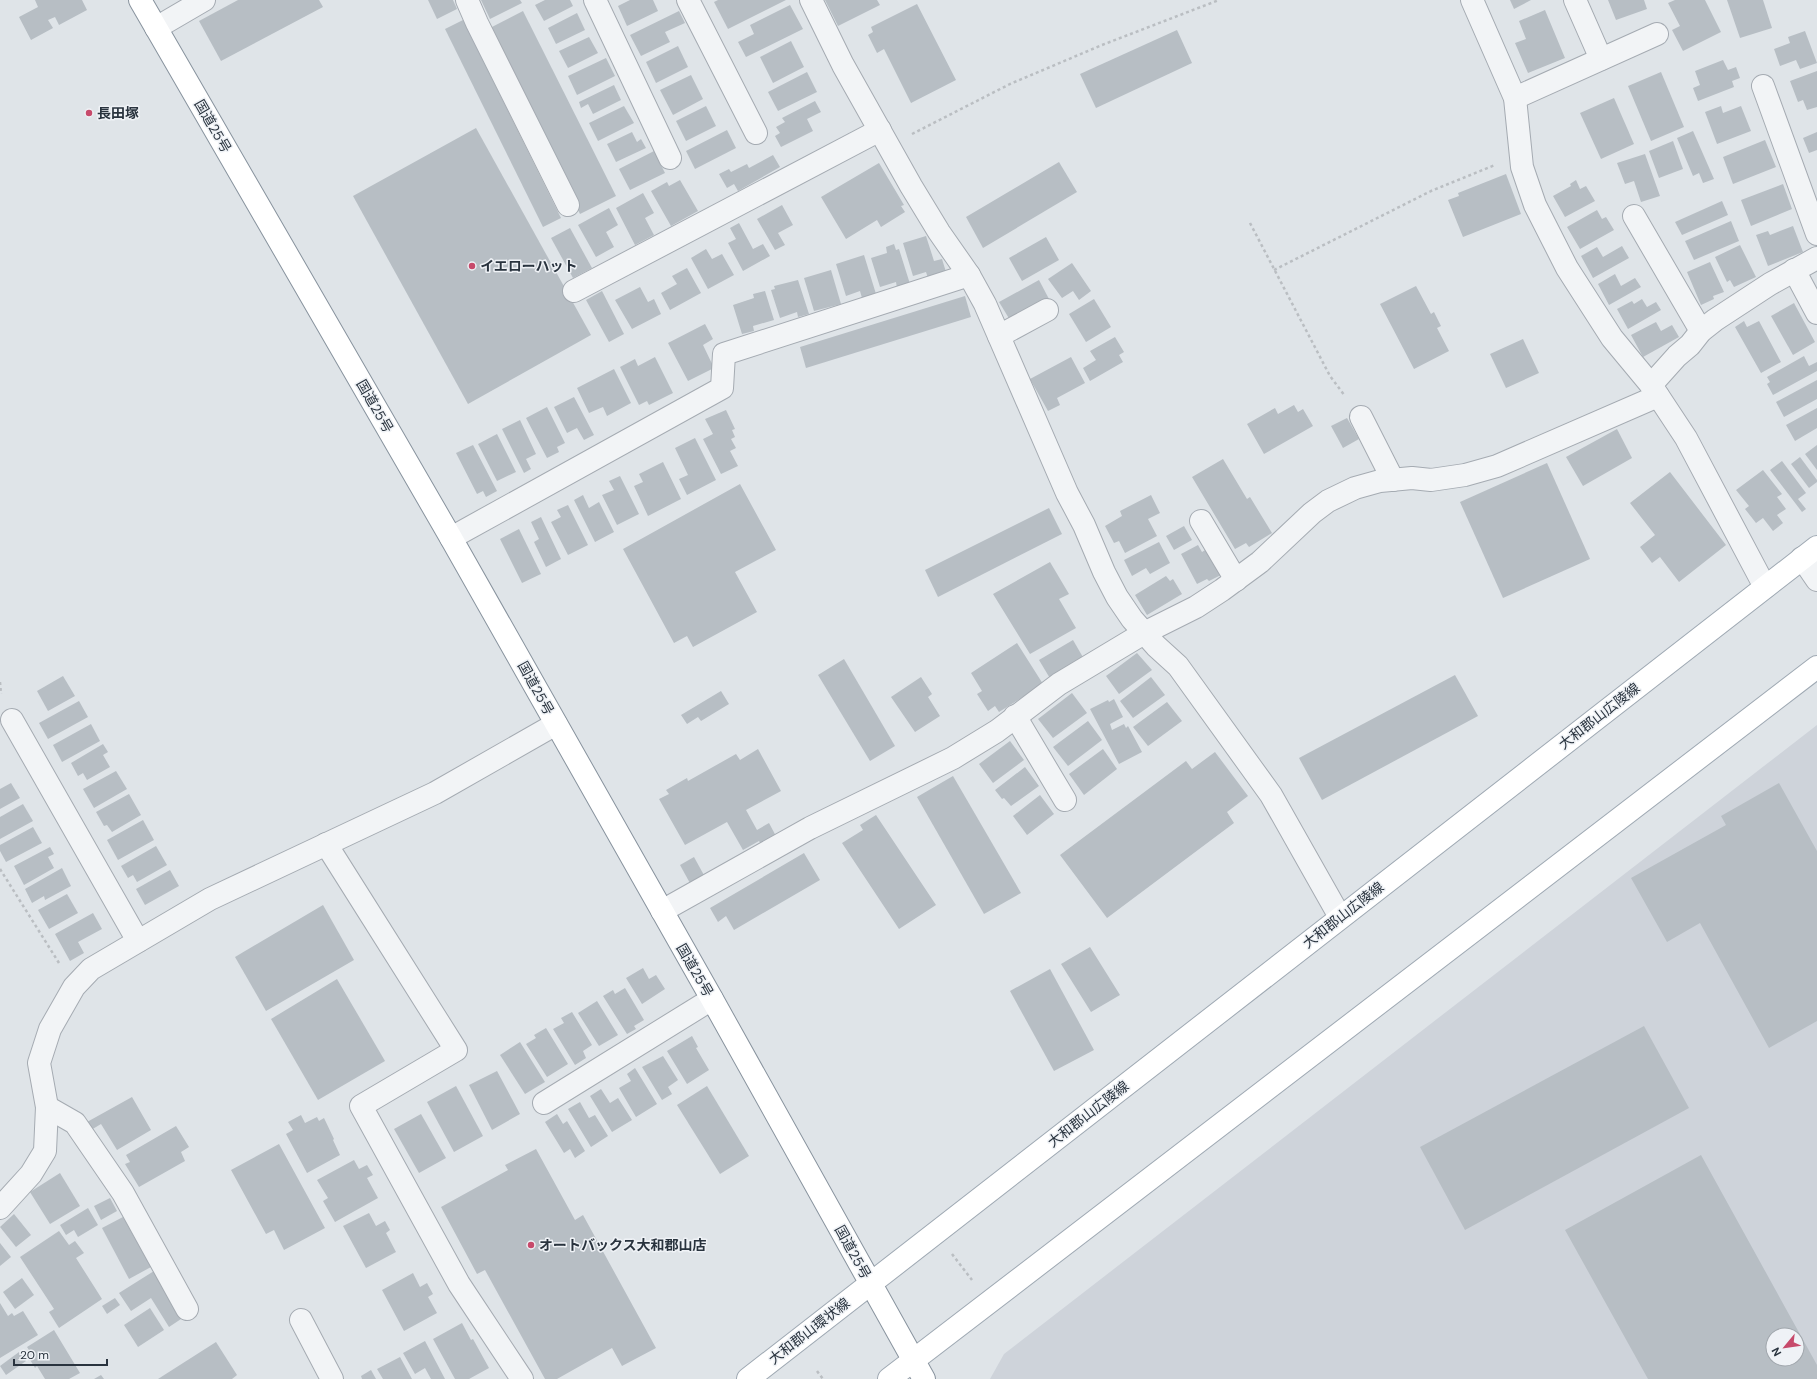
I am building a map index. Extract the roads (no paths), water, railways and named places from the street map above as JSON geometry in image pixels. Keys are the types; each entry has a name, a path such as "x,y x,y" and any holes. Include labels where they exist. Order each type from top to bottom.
{"main road":[{"name":"国道25号","path":"140,0 451,538 662,910 924,1379"},
{"name":"大和郡山広陵線","path":"870,1283 1810,552"},
{"path":"889,1379 1817,667"},
{"name":"大和郡山環状線","path":"748,1379 870,1283"}],"street":[{"path":"156,28 204,0"},
{"path":"467,0 568,205"},
{"path":"595,0 670,158"},
{"path":"688,0 756,133"},
{"path":"811,0 842,65 938,232 969,275 985,304 1067,493 1084,525 1117,598 1144,633 1178,666 1271,795 1340,917"},
{"path":"1472,0 1515,98 1522,168 1535,205 1567,268 1612,338 1655,391 1686,438 1765,587"},
{"path":"1575,0 1601,59"},
{"path":"1515,98 1657,34"},
{"path":"1763,86 1817,234"},
{"path":"574,291 884,138"},
{"path":"1634,216 1701,331"},
{"path":"662,910 810,828 953,758 997,731 1059,684 1144,633 1196,607 1236,580 1260,562 1312,513 1328,501 1355,488 1380,481 1412,478 1431,480 1465,475 1498,466 1655,391 1701,331 1721,316 1794,270 1817,258"},
{"path":"1794,270 1817,313"},
{"path":"451,538 722,388 724,354 969,275"},
{"path":"999,336 1047,310"},
{"path":"1361,417 1393,480"},
{"path":"1201,521 1236,580"},
{"path":"1810,552 1817,580"},
{"path":"1015,716 1065,800"},
{"path":"12,720 138,941"},
{"path":"0,1208 31,1174 45,1151 47,1107 39,1063 50,1029 74,987 91,969 210,899 435,792 556,724"},
{"path":"326,844 456,1050 361,1106 459,1284 517,1377"},
{"path":"544,1103 712,999"},
{"path":"47,1107 75,1123 123,1193 187,1309"},
{"path":"301,1320 332,1379"}],"place":[{"name":"長田塚","path":"89,113"},
{"name":"イエローハット","path":"472,266"},
{"name":"オートバックス大和郡山店","path":"531,1245"}]}
